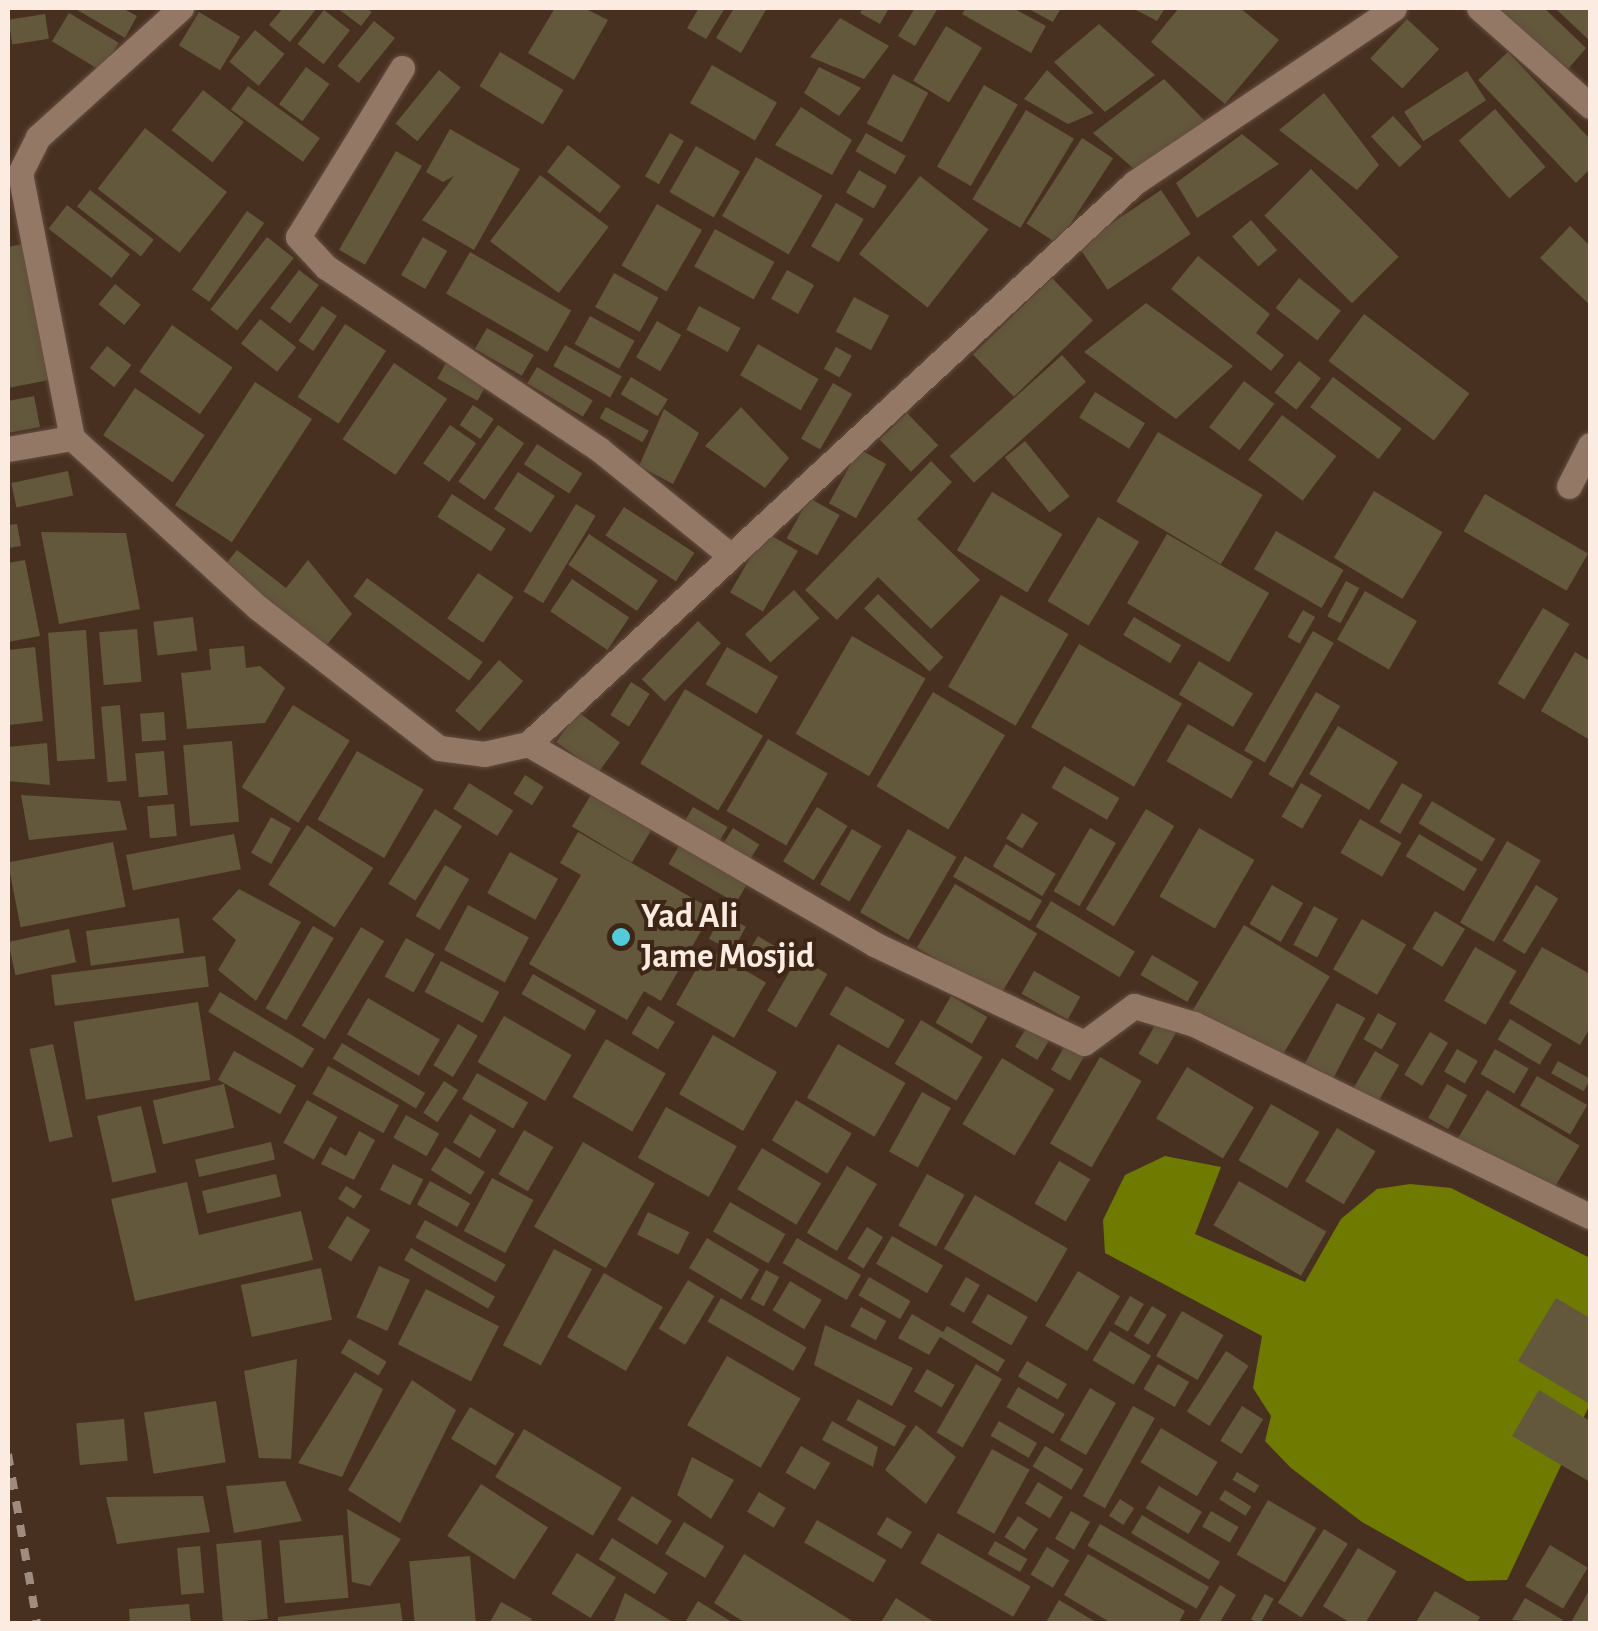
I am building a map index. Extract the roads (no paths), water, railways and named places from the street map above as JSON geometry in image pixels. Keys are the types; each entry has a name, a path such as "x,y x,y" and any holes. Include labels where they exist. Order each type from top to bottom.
{"street":[{"path":"181,8 38,137 20,173 72,438 257,608 439,748 484,754 528,744 727,553 1134,182 1394,8"},
{"path":"1479,8 1590,106"},
{"path":"402,68 298,237 326,267 585,440 727,553"},
{"path":"8,448 72,438"},
{"path":"1569,486 1590,445"},
{"path":"528,744 874,944 1084,1043 1134,1006 1194,1024 1590,1216"}],"railway":[{"path":"8,1454 37,1624"}],"place":[{"name":"Yad Ali Jame Mosjid","path":"621,937"}]}
